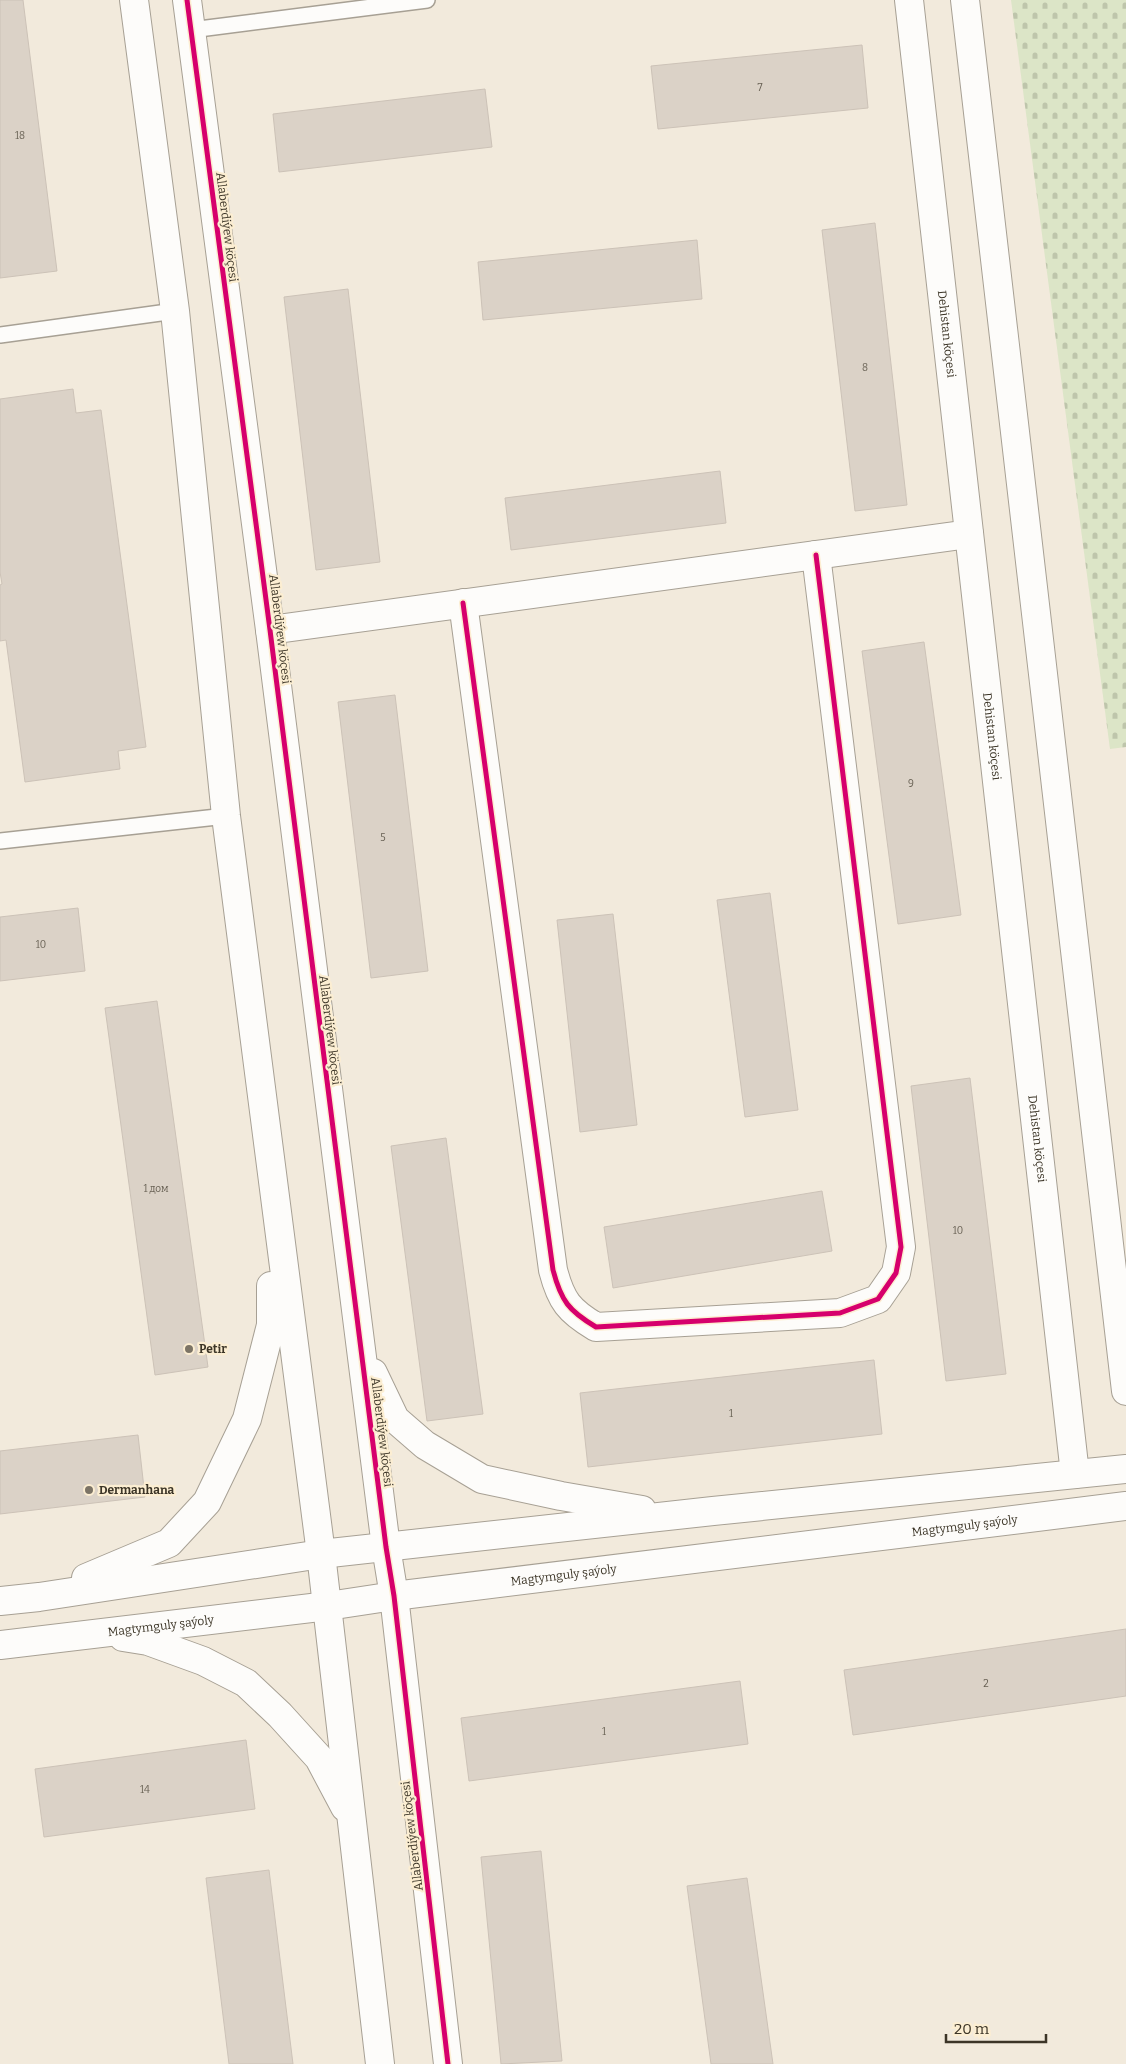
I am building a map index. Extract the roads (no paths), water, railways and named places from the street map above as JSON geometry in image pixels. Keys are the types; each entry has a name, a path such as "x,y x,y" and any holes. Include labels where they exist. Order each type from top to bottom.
{"street":[{"path":"134,0 175,311 226,816 328,1606 380,2064"},
{"name":"Allaberdiýew köçesi","path":"187,0 270,630 386,1547 394,1596 448,2064"},
{"name":"Dehistan köçesi","path":"909,0 1075,1474"},
{"path":"965,0 1126,1391"},
{"path":"270,630 969,534"},
{"path":"463,603 552,1270 558,1293 576,1315 596,1327 840,1312 878,1300 896,1273 901,1247 816,555"},
{"path":"38,1597 123,1564 169,1543 206,1502 247,1419 271,1325 271,1172"},
{"path":"361,1346 395,1419 425,1445 446,1459 482,1478 561,1496 649,1511 713,1511"},
{"path":"0,1601 38,1597 321,1554 713,1511 1126,1469"},
{"name":"Magtymguly şaýoly","path":"0,1644 328,1606 394,1596 1126,1506"},
{"path":"100,1633 148,1641 203,1662 246,1683 280,1715 319,1758 352,1822"}],"lane":[{"path":"191,30 428,0"},
{"path":"0,335 175,311"},
{"path":"0,841 226,816"}],"place":[{"name":"Petir","path":"189,1349"},
{"name":"Dermanhana","path":"89,1490"}]}
